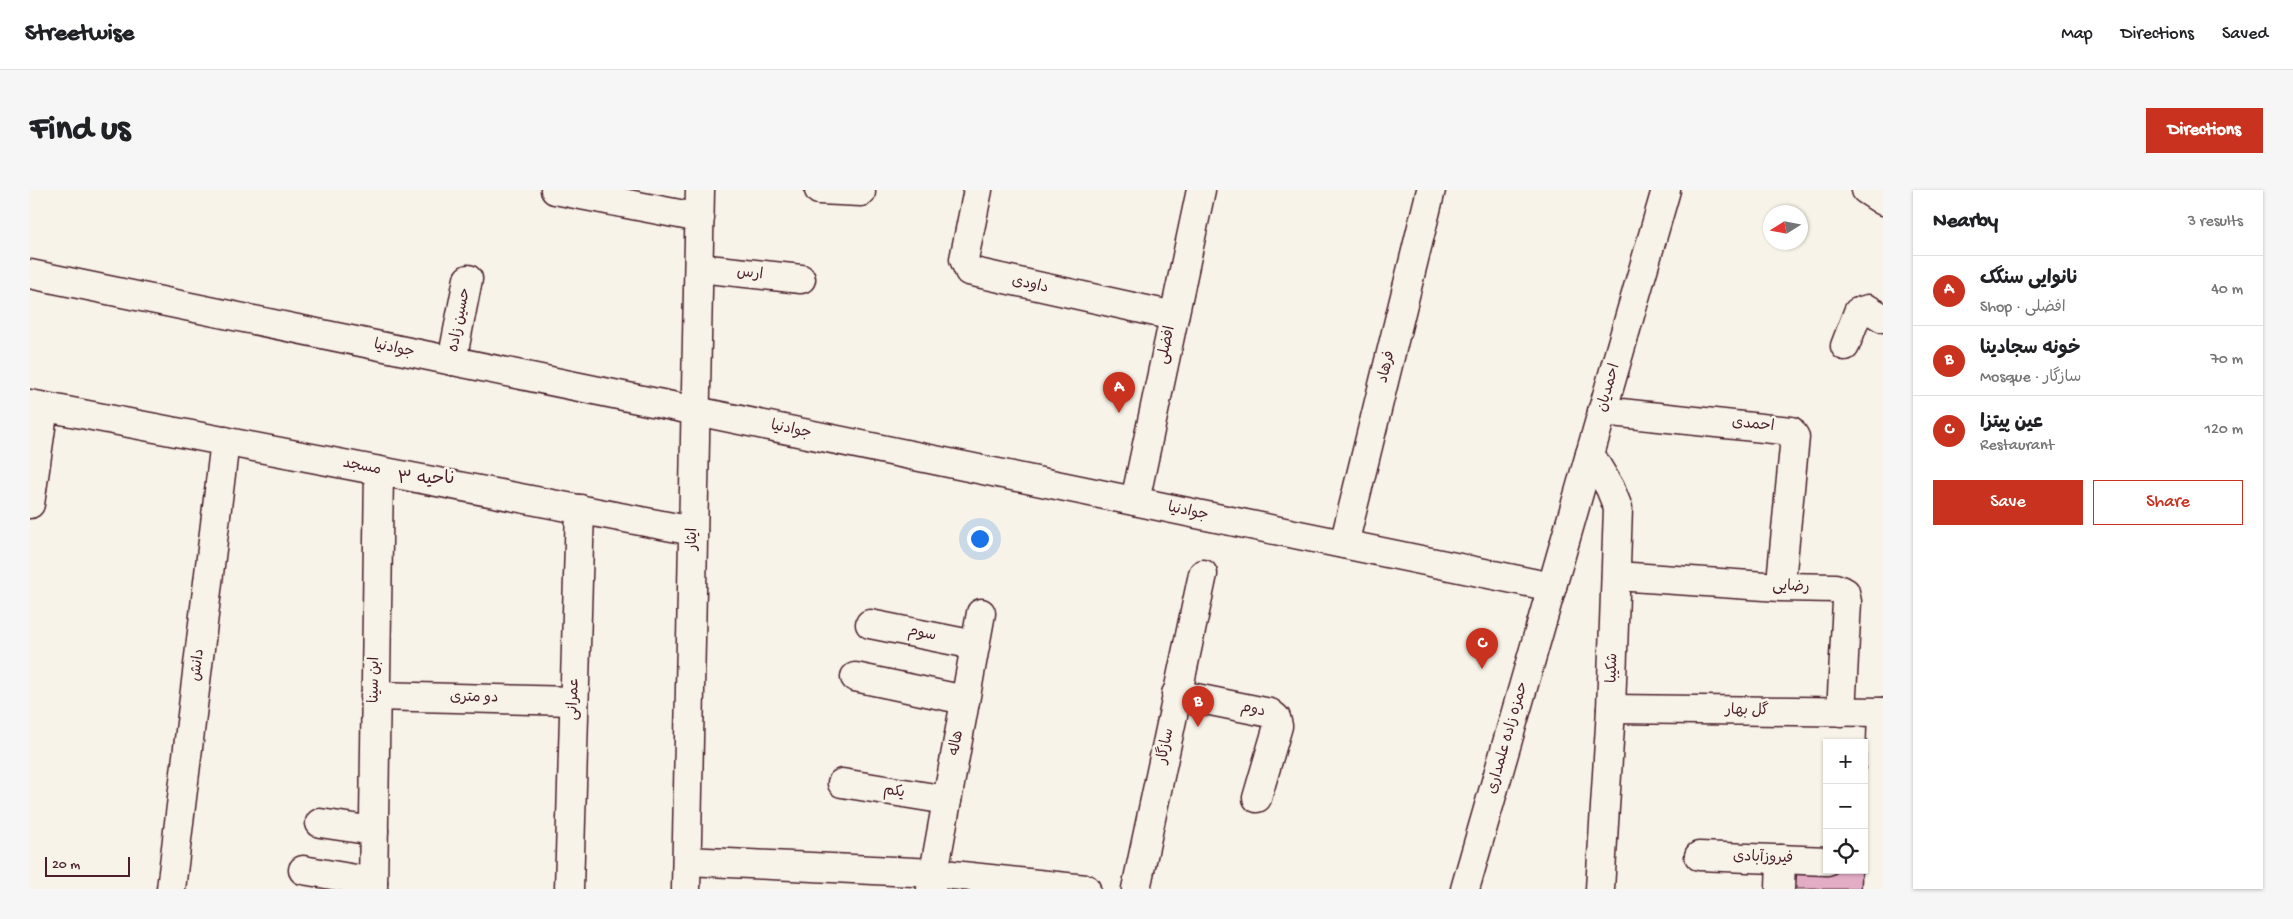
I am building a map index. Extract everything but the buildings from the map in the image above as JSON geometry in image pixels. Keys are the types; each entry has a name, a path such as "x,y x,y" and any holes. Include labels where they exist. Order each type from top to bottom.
{"street":[{"path":"555,190 700,218"},
{"name":"ایثار","path":"686,889 700,190"},
{"path":"819,190 861,192"},
{"name":"داودی","path":"978,190 964,259 969,271 1174,316"},
{"name":"افضلی","path":"1135,501 1201,190"},
{"name":"فرهاد","path":"1344,544 1431,190"},
{"name":"احمدیان","path":"1552,587 1666,190"},
{"path":"1866,190 1883,200"},
{"name":"ارس","path":"699,268 801,279"},
{"name":"جوادنیا","path":"30,274 1552,587"},
{"name":"حسین زاده","path":"452,361 468,279"},
{"path":"1844,346 1858,312 1868,309 1883,318"},
{"path":"30,504 37,405"},
{"name":"مسجد","path":"37,405 694,531"},
{"name":"احمدی","path":"1602,411 1791,431 1795,437 1782,571"},
{"name":"دانش","path":"171,889 225,441"},
{"name":"شکیبا","path":"1590,454 1610,488 1618,508 1611,709 1600,889"},
{"name":"ابن سینا","path":"373,886 379,471"},
{"name":"عمرانی","path":"569,889 580,509"},
{"name":"سازگار","path":"1136,889 1203,574"},
{"name":"رضایی","path":"1616,576 1780,587 1836,588 1844,592 1847,602 1841,712"},
{"name":"حمزه زاده علمداری","path":"1465,889 1552,587"},
{"name":"هاله","path":"932,881 981,613"},
{"name":"سوم","path":"870,624 975,645"},
{"path":"855,676 965,700"},
{"name":"دوم","path":"1176,694 1270,713 1276,718 1278,726 1257,798"},
{"name":"دو متری","path":"375,696 574,701"},
{"name":"گل بهار","path":"1611,709 1882,712"},
{"path":"1872,872 1882,712"},
{"name":"یکم","path":"842,783 946,800"},
{"path":"320,823 374,831"},
{"name":"فیروزآبادی","path":"1699,856 1823,861"},
{"path":"1780,889 1781,859"},
{"path":"687,861 932,881 1086,889"},
{"path":"303,870 373,886"}],"place":[{"name":"نانوایی سنگک","path":"1119,413"},
{"name":"عین پیتزا","path":"1482,669"},
{"name":"خونه سجادینا","path":"1198,727"}],"district":[{"name":"ناحیه ۳","path":"426,479"}]}
